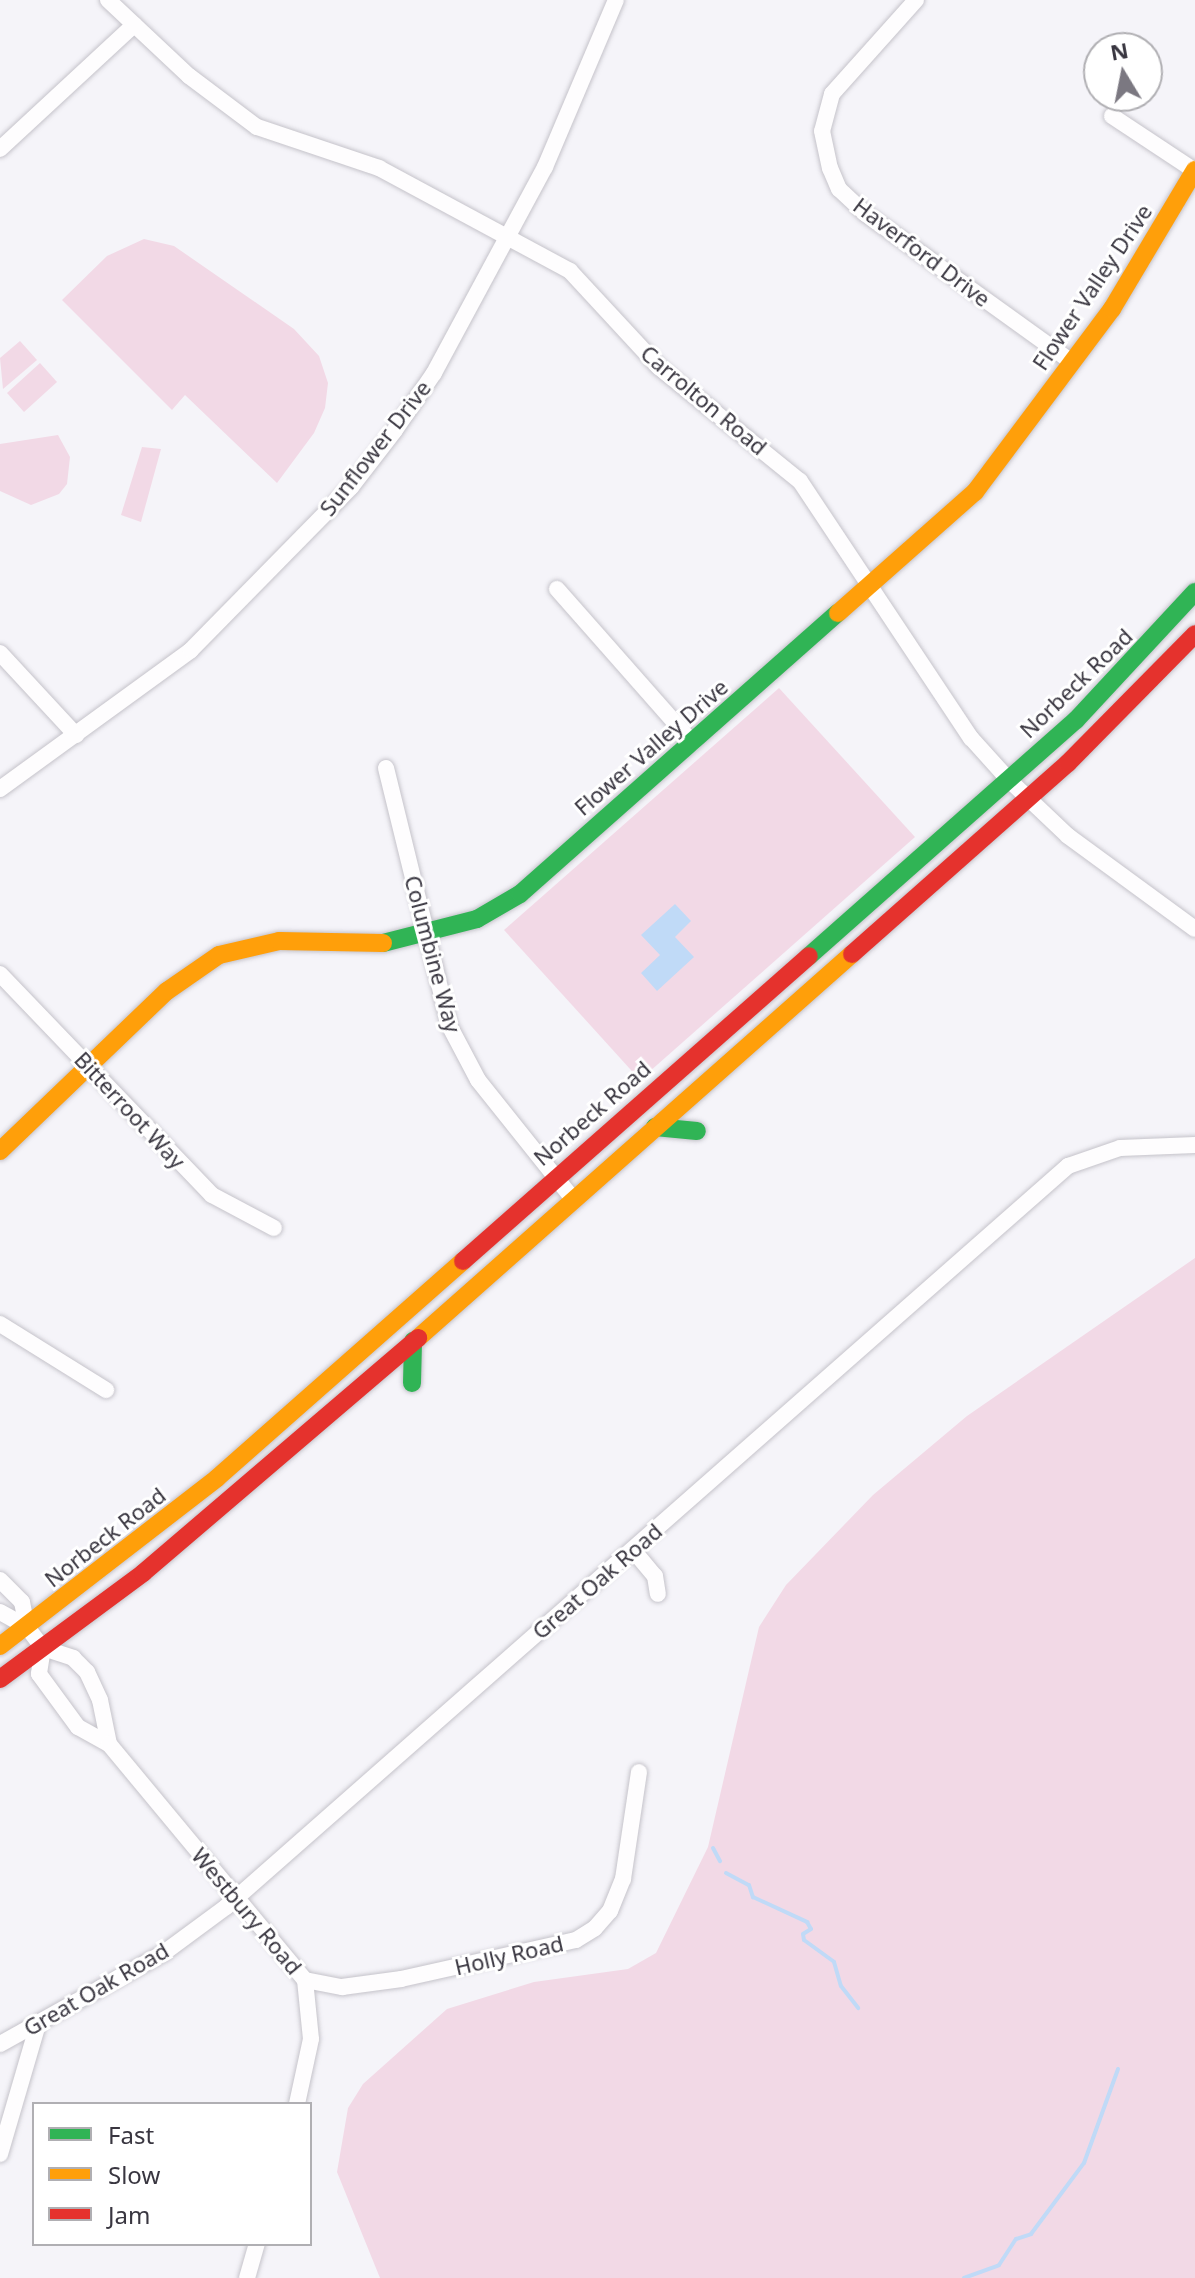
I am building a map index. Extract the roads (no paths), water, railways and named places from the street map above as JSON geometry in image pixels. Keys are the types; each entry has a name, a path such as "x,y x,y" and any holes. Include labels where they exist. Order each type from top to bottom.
{"main road":[{"name":"Flower Valley Drive","path":"0,1151 167,991 219,955 279,941 373,945 426,935 477,919 520,894 975,492 1112,309 1195,171"},
{"name":"Norbeck Road","path":"0,1646 217,1478 554,1177 1009,780 1107,689 1195,592"},
{"path":"0,1679 239,1494 1028,798 1195,634"},
{"path":"655,1127 697,1131"},
{"path":"412,1383 413,1341"}],"street":[{"name":"Carrolton Road","path":"108,0 189,76 257,127 379,168 570,271 659,367 800,481 868,588 971,738 1009,780 1068,836 1195,929"},
{"name":"Sunflower Drive","path":"0,789 191,650 351,487 434,373 509,237 545,167 616,0"},
{"name":"Haverford Drive","path":"916,0 832,94 822,131 830,168 839,189 866,214 1072,362"},
{"path":"0,149 134,25"},
{"path":"1112,116 1195,171"},
{"path":"557,589 693,743"},
{"path":"0,653 76,735"},
{"name":"Columbine Way","path":"386,768 449,1025 478,1080 573,1199"},
{"name":"Bitterroot Way","path":"0,974 212,1195 274,1228"},
{"name":"Great Oak Road","path":"0,2044 165,1952 235,1896 1068,1166 1120,1148 1195,1145"},
{"path":"0,1324 106,1390"},
{"path":"633,1550 655,1576 658,1594"},
{"name":"Westbury Road","path":"0,1580 22,1602 27,1627"},
{"name":"Westbury Road","path":"0,1612 27,1627 43,1648 73,1658 87,1672 100,1700 109,1744"},
{"name":"Westbury Road","path":"43,1648 39,1674 78,1727 109,1744 305,1980 311,2039 297,2102"},
{"name":"Holly Road","path":"305,1980 342,1987 401,1979 576,1940 595,1928 610,1911 623,1879 639,1772"},
{"path":"0,2154 38,2024"},
{"path":"247,2278 256,2246"}],"water":[{"path":"675,904 691,921 675,937 694,957 657,991 641,973 660,955 641,935"}],"waterway":[{"path":"713,1848 720,1861"},
{"path":"726,1873 749,1885 753,1897 807,1922 811,1929 803,1934 804,1940 834,1962 841,1986 858,2008"},
{"path":"964,2278 999,2265 1016,2239 1031,2234 1084,2163 1118,2069"}]}
